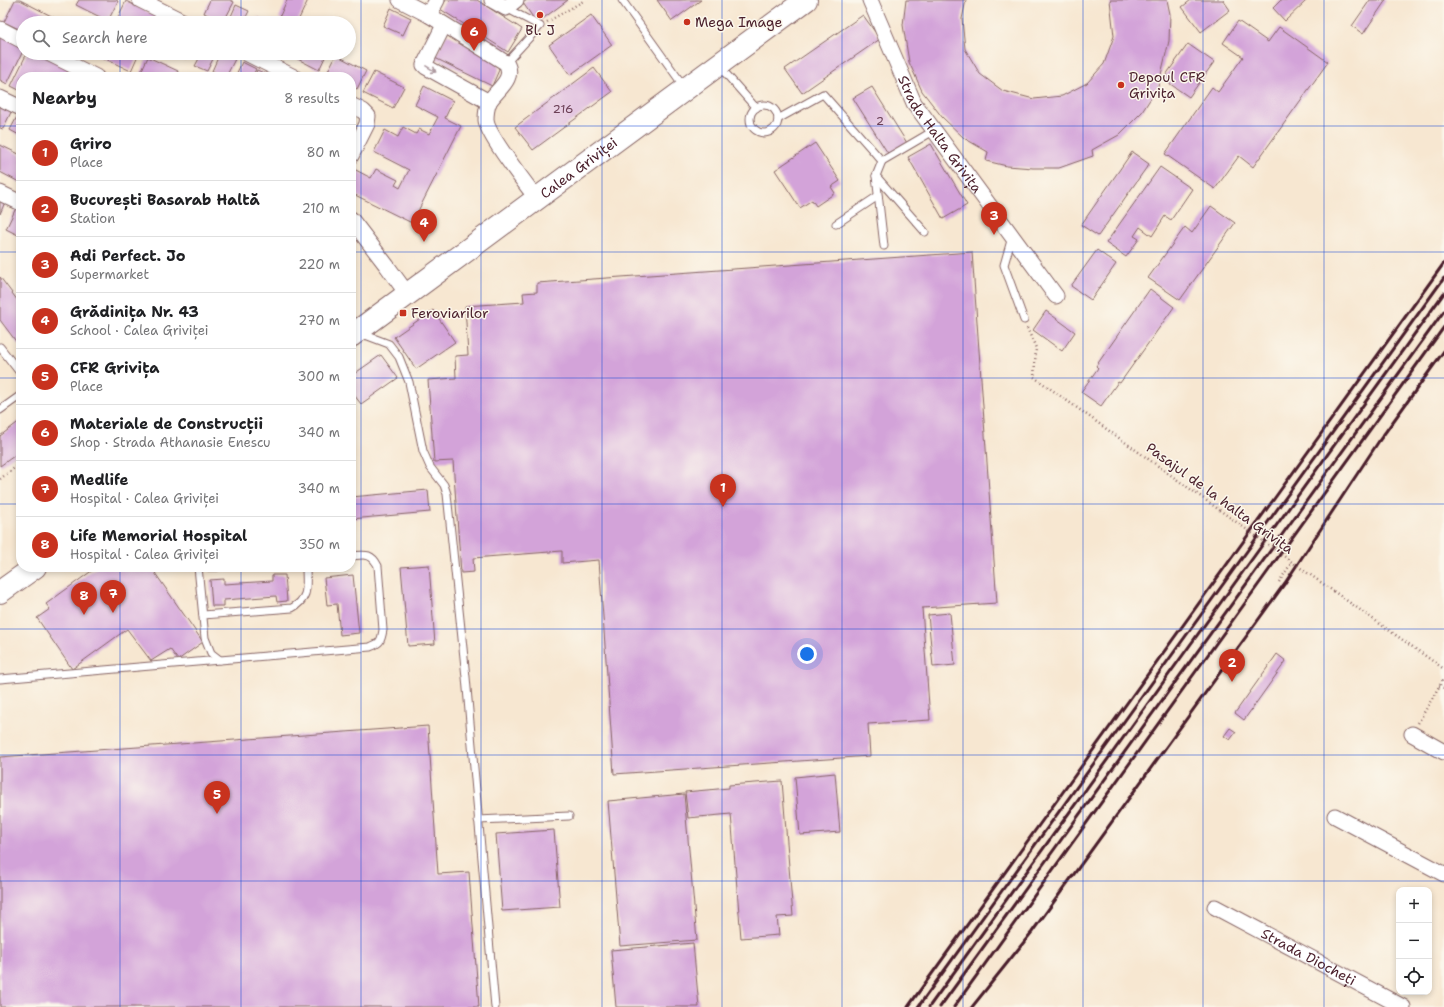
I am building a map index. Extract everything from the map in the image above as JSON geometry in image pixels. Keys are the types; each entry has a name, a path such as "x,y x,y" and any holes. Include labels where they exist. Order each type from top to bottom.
{"main road":[{"name":"Calea Griviței","path":"356,328 408,295 806,0"},
{"path":"0,592 27,572"}],"street":[{"path":"140,0 172,16"},
{"path":"400,0 429,15 506,63 508,67 508,77 489,102 486,124 489,132 537,199"},
{"path":"429,15 437,0"},
{"path":"492,0 511,4"},
{"name":"Strada Halta Grivița","path":"870,0 914,103 1056,296"},
{"path":"444,25 424,64 426,67 489,102"},
{"path":"0,29 16,37"},
{"path":"62,60 86,72"},
{"path":"260,60 284,72"},
{"path":"0,98 16,106"},
{"path":"356,108 368,116 367,124 356,146"},
{"path":"0,193 16,201"},
{"path":"356,225 408,295"},
{"path":"1412,734 1444,752"},
{"path":"1335,816 1444,874"},
{"name":"Strada Diocheți","path":"1215,907 1403,1007"}],"lane":[{"path":"622,0 686,89"},
{"path":"506,63 540,26 511,4"},
{"path":"719,65 756,108"},
{"path":"778,120 823,94 882,161"},
{"path":"764,105 772,108 777,115 778,120 773,130 765,133 760,132 752,126 751,116 756,108 764,105"},
{"path":"884,246 876,176 882,161 935,130"},
{"path":"876,176 925,232"},
{"path":"836,224 878,196"},
{"path":"1012,236 1004,265 1024,320"},
{"path":"356,331 389,344 399,357 409,382 423,452 430,467 444,485 447,494 466,677 495,1007"},
{"path":"0,347 16,368"},
{"path":"0,410 16,399"},
{"path":"0,679 370,647 378,644 381,640 383,630 378,566 372,557 365,555 356,556"},
{"path":"199,572 208,648 211,653 220,660"},
{"path":"203,615 292,608 300,604 306,594 306,572"},
{"path":"478,820 569,816"}],"path":[{"path":"540,26 585,0"},
{"name":"Pasajul de la halta Grivița","path":"1024,320 1036,348 1034,377 1444,669"},
{"path":"0,479 16,467"},
{"path":"1279,582 1292,562"},
{"path":"1412,734 1444,678"},
{"path":"1439,686 1444,688"}],"building":[{"path":"15,0 20,0 51,16 16,16 16,28 4,22"},
{"path":"79,0 118,1 110,16 98,16 76,5"},
{"path":"210,0 230,0 234,2 227,16 210,16 204,13"},
{"path":"287,0 308,0 300,16 280,16"},
{"path":"446,0 477,0 522,29 508,52 440,9"},
{"name":"Bl. J","path":"527,0 568,0 537,23 523,3"},
{"path":"657,0 701,0 672,21"},
{"name":"Depoul CFR Grivița","path":"906,0 966,0 962,19 965,49 980,74 1003,91 1034,99 1062,96 1087,83 1104,64 1114,36 1110,0 1167,0 1170,14 1169,41 1158,87 1142,112 1119,135 1092,150 1093,156 1059,168 1007,166 986,161 988,152 964,138 942,117 922,91 909,62 903,25"},
{"path":"1191,0 1223,0 1230,10 1201,32 1182,7"},
{"path":"1281,0 1307,0 1285,21 1273,8"},
{"path":"1370,0 1386,0 1363,34 1352,26"},
{"path":"126,1 156,16 118,16"},
{"path":"236,5 249,11 246,16 231,16"},
{"path":"391,8 411,18 403,35 383,26"},
{"path":"591,15 612,45 570,75 549,45"},
{"path":"863,15 880,39 802,93 785,69"},
{"path":"1238,21 1268,42 1279,27 1328,62 1253,167 1239,156 1215,189 1165,154 1212,87 1218,92 1243,57 1223,43"},
{"path":"0,33 16,41 16,60 19,60 7,84 0,80"},
{"path":"447,34 497,60 499,70 492,86 435,58"},
{"path":"1188,44 1214,62 1189,97 1163,79"},
{"path":"24,60 56,60 70,67 68,72 18,72"},
{"path":"108,60 136,60 131,71"},
{"path":"147,60 154,60 178,71 178,72 141,72"},
{"path":"198,60 212,60 207,71 195,66"},
{"path":"217,60 234,60 228,72 212,71"},
{"path":"300,60 324,60 319,70"},
{"path":"334,60 345,60 366,71 357,89 356,72 328,72"},
{"path":"242,62 256,69 254,72 237,72"},
{"path":"594,68 612,92 533,150 515,127"},
{"path":"374,72 404,87 393,108 363,93"},
{"path":"16,76 16,88 11,86"},
{"path":"424,86 453,101 445,118 461,126 412,223 356,195 356,170 371,178 376,169 398,180 395,185 400,188 409,170 374,152 385,130 398,137 403,127 416,134 419,129 429,134 438,117 415,105"},
{"path":"872,87 907,143 889,155 853,98"},
{"path":"0,104 12,110 3,129 0,128"},
{"path":"16,119 16,133 10,130"},
{"path":"815,143 840,181 831,187 835,193 816,206 812,200 800,208 775,170"},
{"path":"931,144 967,205 943,219 908,157"},
{"path":"0,145 16,153 16,180 0,172"},
{"path":"1132,152 1149,164 1098,236 1081,225"},
{"path":"1160,167 1192,189 1171,220 1165,216 1152,236 1140,227 1134,236 1139,239 1126,257 1106,243"},
{"path":"0,199 5,202 0,214"},
{"path":"1211,206 1235,223 1180,300 1148,278 1185,227 1192,233"},
{"path":"16,208 16,234 6,229"},
{"path":"1097,250 1116,264 1091,300 1071,286"},
{"path":"972,252 997,603 922,608 930,720 868,724 870,756 614,774 599,560 562,563 562,551 473,558 474,572 461,573 453,461 434,462 428,380 456,378 455,356 468,355 465,306 524,302 523,293 537,292 537,283"},
{"path":"0,277 16,298 16,341 0,320"},
{"path":"1150,289 1174,307 1120,383 1118,382 1101,406 1081,392 1098,368 1096,366"},
{"path":"433,310 455,342 416,369 394,337"},
{"path":"1046,311 1075,332 1062,351 1033,330"},
{"path":"381,355 398,378 361,404 356,398 356,372"},
{"path":"16,424 16,455 0,466 0,436"},
{"path":"428,490 430,512 356,519 356,497"},
{"path":"429,565 435,644 408,646 401,567"},
{"path":"90,572 156,572 155,573 203,642 178,660 170,649 151,661 127,629 72,669 37,618 50,609 46,604"},
{"path":"272,575 285,575 287,601 277,602 276,596 224,600 224,606 212,606 210,580 224,579 224,584 272,581"},
{"path":"353,575 359,633 340,635 337,604 327,605 324,578"},
{"path":"950,613 955,665 933,667 928,615"},
{"path":"1277,654 1286,661 1244,720 1235,713"},
{"path":"428,726 438,874 469,872 479,1007 0,1007 0,757"},
{"path":"1230,728 1236,732 1230,740 1224,736"},
{"path":"835,773 840,832 800,835 795,777"},
{"path":"782,781 793,916 777,917 779,935 741,938 731,814 688,818 685,792 729,788 729,785"},
{"path":"684,794 697,940 620,946 608,801"},
{"path":"554,830 560,907 502,911 496,834"},
{"path":"693,943 699,1007 616,1007 611,950"}],"railway":[{"path":"908,1007 1444,263"},
{"path":"918,1007 1444,278"},
{"path":"929,1007 1444,293"},
{"path":"940,1007 1444,311"},
{"path":"954,1007 1444,327"},
{"path":"972,1007 1032,932 1285,583 1379,441 1444,351"}],"place":[{"name":"Bl. J","path":"540,15"},
{"name":"Mega Image","path":"687,22"},
{"name":"Materiale de Construcții","path":"474,51"},
{"name":"Depoul CFR Grivița","path":"1121,85"},
{"name":"Adi Perfect. Jo","path":"994,235"},
{"name":"Grădinița Nr. 43","path":"424,242"},
{"name":"Feroviarilor","path":"403,313"},
{"name":"Griro","path":"723,507"},
{"name":"Medlife","path":"113,613"},
{"name":"Life Memorial Hospital","path":"84,615"},
{"name":"București Basarab Haltă","path":"1232,682"},
{"name":"CFR Grivița","path":"217,814"}]}
